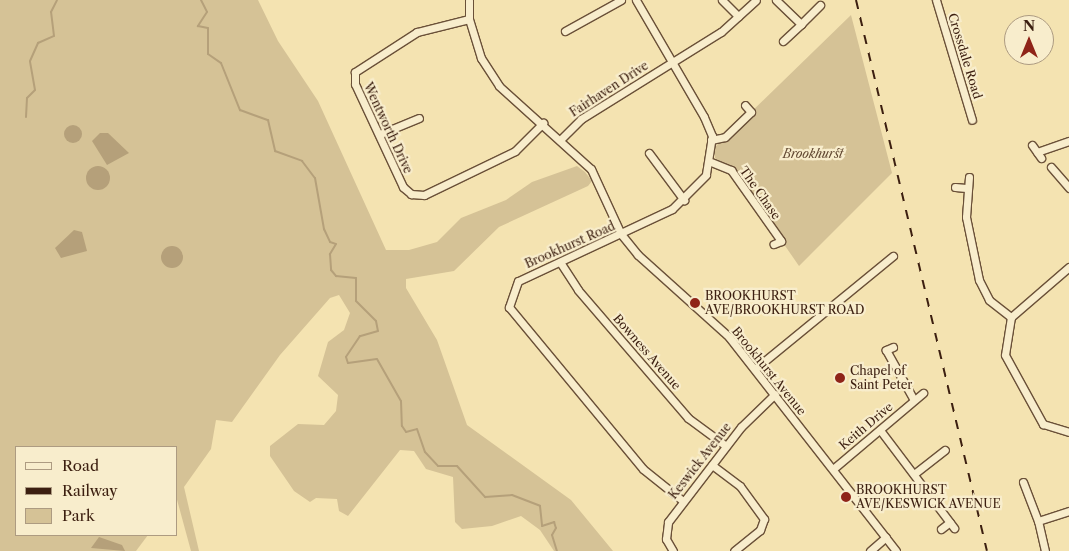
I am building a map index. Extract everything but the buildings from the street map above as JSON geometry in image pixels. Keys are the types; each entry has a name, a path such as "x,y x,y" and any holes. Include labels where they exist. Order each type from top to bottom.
{"street":[{"name":"Brookhurst Avenue","path":"468,0 469,19 489,72 542,123 562,138 598,180 621,234 657,274 729,337 756,368 896,551"},
{"path":"565,32 621,0"},
{"name":"Brookhurst Road","path":"636,0 704,117 712,140 711,162 706,175 684,200 621,234 518,281 511,295 510,313 643,469 683,501"},
{"path":"722,0 738,16"},
{"name":"Fairhaven Drive","path":"562,138 581,119 722,32 756,0"},
{"path":"776,0 801,24"},
{"name":"Crossdale Road","path":"936,0 972,120"},
{"path":"783,41 820,4"},
{"name":"Wentworth Drive","path":"469,19 417,32 359,66 355,84 380,134 403,187 418,196 515,151 542,123"},
{"path":"712,140 725,137 751,112 745,105"},
{"path":"380,134 418,118"},
{"path":"1032,145 1039,155 1069,141"},
{"path":"654,154 684,200"},
{"name":"The Chase","path":"711,162 731,170 781,241 774,244"},
{"path":"1051,167 1069,188"},
{"path":"968,177 966,217 979,280 997,310 1011,317"},
{"path":"956,187 966,188"},
{"path":"756,368 893,256"},
{"name":"Bowness Avenue","path":"560,262 578,290 688,418 726,446"},
{"path":"1069,266 1011,317 1004,355 1008,366 1043,424 1069,432"},
{"path":"893,347 886,350 914,400"},
{"name":"Keith Drive","path":"833,469 923,393"},
{"name":"Keswick Avenue","path":"673,551 664,530 683,501 726,446 775,394"},
{"path":"880,430 952,525 941,529"},
{"path":"914,474 945,450"},
{"path":"712,465 740,486 764,519 760,530 734,551"},
{"path":"1023,482 1038,521 1045,551"},
{"path":"1038,521 1069,511"},
{"path":"870,551 886,537"}],"green space":[{"path":"0,0 258,0 278,41 318,101 386,250 409,250 437,242 461,218 506,200 532,182 577,166 592,181 588,186 499,227 454,271 406,279 406,288 437,340 467,425 571,500 613,551 554,551 540,530 521,516 492,526 462,529 455,522 453,477 426,469 414,451 400,450 348,516 339,511 337,499 316,498 310,502 294,491 270,456 270,446 298,424 324,425 336,411 338,395 318,376 328,342 344,330 350,313 339,295 330,298 280,355 232,422 216,420 211,449 184,487 199,551 191,551 178,503 178,446 15,446 15,536 147,536 136,551 0,551"},
{"name":"Brookhurst","path":"851,15 892,173 799,266 732,169 715,158 715,147"}],"shaded area":[{"path":"73,125 79,128 82,134 79,140 73,143 67,140 64,134 67,128"},
{"path":"100,133 108,133 129,153 107,165 92,141"},
{"path":"98,166 103,167 109,173 109,183 103,189 98,190 93,189 87,183 86,178 87,173 93,167"},
{"path":"74,230 82,232 87,251 61,258 55,248"},
{"path":"168,246 176,246 183,253 183,261 176,268 168,268 161,261 161,253"},
{"path":"99,537 122,545 125,551 91,548"}],"waterway":[{"path":"26,117 27,98 35,90 30,61 38,43 54,36 51,12 57,0"},
{"path":"201,0 207,12 198,26 208,28 208,54 221,63 240,110 268,120 275,151 302,161 315,178 324,229 330,242 336,244 330,254 331,270 336,276 356,278 356,301 376,321 378,331 360,336 346,357 348,363 377,359 401,401 402,426 406,432 417,429 425,452 438,466 457,466 485,497 512,495 540,506 542,526 554,522 556,528 552,535 557,551"}],"railway":[{"path":"856,0 987,551"}],"place":[{"name":"BROOKHURST AVE/BROOKHURST ROAD","path":"695,303"},
{"name":"Chapel of Saint Peter","path":"840,378"},
{"name":"BROOKHURST AVE/KESWICK AVENUE","path":"846,497"}]}
